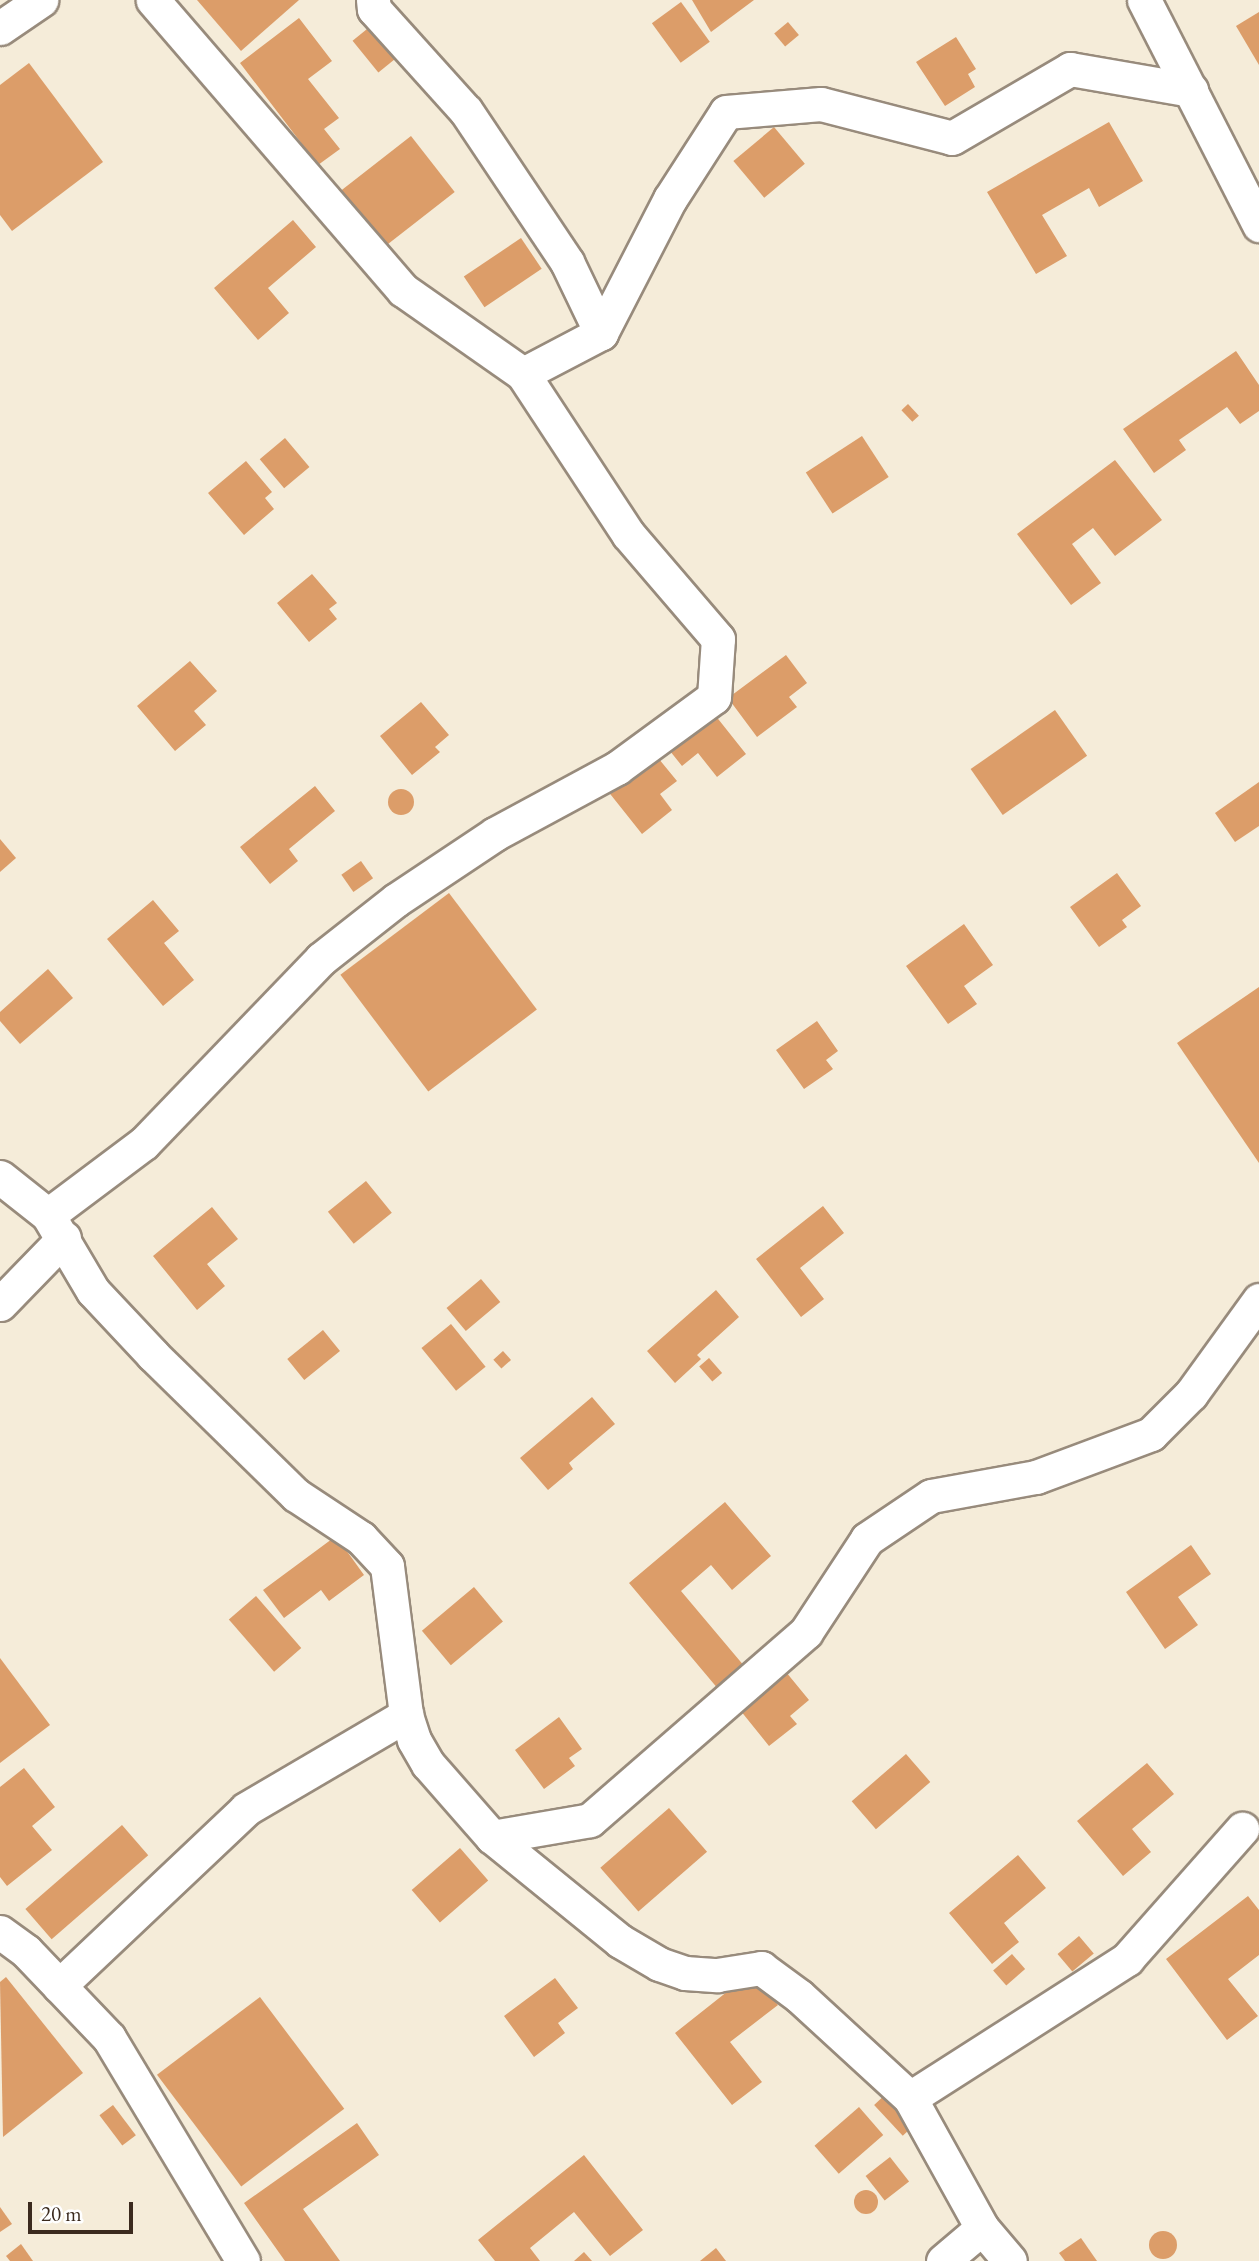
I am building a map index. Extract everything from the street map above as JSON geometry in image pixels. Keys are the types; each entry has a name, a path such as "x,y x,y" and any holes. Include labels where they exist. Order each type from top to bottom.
{"street":[{"path":"0,28 41,0"},
{"path":"0,1304 56,1226 144,1143 321,959 375,916 495,834 617,768 714,697 718,639 628,534 523,374 403,290 153,0"},
{"path":"373,0 374,9 466,111 567,262 601,333"},
{"path":"1144,0 1259,225"},
{"path":"523,374 601,333 670,199 726,113 821,104 952,138 1070,69 1191,90"},
{"path":"0,1177 56,1226 93,1291 153,1355 296,1495 361,1538 387,1566 406,1715 428,1764 492,1837 556,1892 659,1964 717,1975 761,1968 799,1996 910,2098 982,2228 1010,2261"},
{"path":"492,1837 590,1821 806,1632 867,1539 931,1496 1036,1477 1152,1434 1191,1394 1259,1300"},
{"path":"59,1986 246,1809 406,1715"},
{"path":"910,2098 1127,1959 1242,1829"},
{"path":"0,1932 59,1986 109,2038 243,2261"},
{"path":"943,2261 982,2228"}],"building":[{"path":"197,0 299,0 241,51"},
{"path":"692,0 754,0 711,32"},
{"path":"681,2 710,42 681,63 652,23"},
{"path":"1259,12 1259,65 1236,26"},
{"path":"299,18 332,61 308,79 339,118 324,129 340,149 318,165 240,63"},
{"path":"788,22 799,35 785,47 774,34"},
{"path":"372,25 398,57 378,73 353,41"},
{"path":"956,37 976,69 968,74 975,87 945,106 916,62"},
{"path":"29,63 103,162 12,231 0,215 0,85"},
{"path":"1109,122 1143,181 1099,207 1089,188 1042,215 1067,256 1036,274 987,192"},
{"path":"774,127 805,164 764,198 733,161"},
{"path":"411,136 455,192 377,252 334,196"},
{"path":"293,220 316,247 268,288 289,313 258,340 214,288"},
{"path":"521,238 542,269 484,307 464,277"},
{"path":"1236,351 1259,385 1259,411 1240,424 1227,407 1179,440 1186,450 1154,473 1123,429"},
{"path":"908,404 919,416 912,422 901,410"},
{"path":"862,436 889,477 832,514 806,472"},
{"path":"285,438 309,467 284,488 260,459"},
{"path":"1115,460 1162,520 1115,556 1093,528 1072,544 1101,583 1071,605 1017,534"},
{"path":"246,461 272,492 265,498 274,509 244,535 208,493"},
{"path":"312,574 337,603 329,609 337,619 309,642 277,603"},
{"path":"786,655 807,683 789,697 797,707 757,737 728,698"},
{"path":"190,661 217,691 194,711 206,725 175,751 137,706"},
{"path":"421,702 449,735 435,747 440,752 412,775 380,736"},
{"path":"711,710 746,754 717,777 698,753 682,766 666,746"},
{"path":"1055,710 1087,756 1003,815 971,769"},
{"path":"654,753 677,781 660,794 672,810 642,834 607,790"},
{"path":"1259,782 1259,826 1235,842 1215,813"},
{"path":"315,786 335,811 289,849 298,861 270,884 240,847"},
{"path":"401,789 410,793 414,802 410,811 401,815 392,811 388,802 392,793"},
{"path":"0,839 16,858 0,872"},
{"path":"361,861 373,878 353,892 341,875"},
{"path":"1117,873 1141,906 1122,920 1127,927 1099,947 1070,907"},
{"path":"449,893 537,1010 428,1091 340,975"},
{"path":"153,900 179,931 164,943 194,980 163,1006 107,939"},
{"path":"964,924 993,965 964,986 977,1004 948,1024 906,966"},
{"path":"48,969 73,998 20,1044 0,1021 0,1012"},
{"path":"1259,987 1259,1163 1177,1043"},
{"path":"817,1021 838,1051 826,1060 833,1069 804,1089 776,1050"},
{"path":"366,1181 392,1213 354,1244 328,1212"},
{"path":"823,1206 844,1233 800,1268 824,1299 801,1317 756,1259"},
{"path":"212,1207 238,1239 207,1264 225,1286 197,1310 153,1256"},
{"path":"481,1279 500,1302 466,1331 447,1308"},
{"path":"716,1290 739,1317 697,1355 701,1359 675,1383 647,1351"},
{"path":"451,1324 486,1367 456,1391 421,1348"},
{"path":"323,1330 340,1351 304,1380 287,1359"},
{"path":"503,1351 511,1360 501,1369 493,1360"},
{"path":"709,1358 722,1373 712,1382 699,1367"},
{"path":"592,1397 615,1424 569,1463 573,1469 548,1490 520,1458"},
{"path":"725,1502 771,1556 732,1590 711,1565 681,1591 745,1667 719,1690 629,1583"},
{"path":"336,1536 364,1575 329,1601 321,1590 284,1618 263,1590"},
{"path":"1191,1545 1211,1574 1178,1597 1198,1625 1165,1649 1126,1592"},
{"path":"474,1587 503,1621 451,1665 422,1631"},
{"path":"256,1596 301,1648 274,1672 229,1620"},
{"path":"0,1658 50,1725 0,1763"},
{"path":"786,1672 809,1700 790,1716 797,1724 769,1746 740,1710"},
{"path":"559,1717 582,1749 569,1758 575,1766 544,1789 515,1750"},
{"path":"906,1754 930,1782 876,1829 852,1801"},
{"path":"1147,1763 1174,1794 1132,1829 1151,1852 1123,1876 1077,1821"},
{"path":"24,1768 55,1807 32,1826 52,1850 7,1886 0,1877 0,1787"},
{"path":"669,1808 707,1852 638,1911 600,1868"},
{"path":"122,1825 148,1855 52,1939 25,1909"},
{"path":"460,1848 488,1880 440,1922 412,1890"},
{"path":"1018,1855 1046,1888 1004,1923 1019,1942 992,1964 949,1913"},
{"path":"1248,1896 1259,1910 1259,1955 1228,1979 1258,2016 1227,2040 1166,1959"},
{"path":"1079,1936 1094,1954 1072,1972 1058,1954"},
{"path":"1012,1954 1025,1969 1006,1985 993,1970"},
{"path":"752,1972 778,2005 730,2042 762,2082 732,2105 675,2033"},
{"path":"6,1977 83,2073 3,2137 0,1982"},
{"path":"555,1978 578,2008 558,2023 565,2033 534,2057 504,2016"},
{"path":"260,1997 344,2109 241,2186 157,2075"},
{"path":"888,2092 917,2123 903,2136 874,2105"},
{"path":"113,2105 136,2135 122,2146 99,2115"},
{"path":"859,2107 883,2135 839,2174 814,2146"},
{"path":"357,2123 379,2155 303,2209 340,2261 285,2261 244,2203"},
{"path":"584,2155 643,2230 610,2256 574,2212 530,2248 540,2261 495,2261 478,2240"},
{"path":"890,2157 909,2181 885,2201 866,2176"},
{"path":"866,2190 875,2193 878,2202 875,2211 866,2214 857,2211 854,2202 857,2193"},
{"path":"0,2207 12,2224 0,2232"},
{"path":"1163,2231 1173,2235 1177,2245 1173,2255 1163,2259 1153,2255 1149,2245 1153,2235"},
{"path":"1081,2238 1097,2261 1065,2261 1059,2253"},
{"path":"21,2244 33,2261 10,2261 6,2256"},
{"path":"716,2248 726,2261 700,2261"},
{"path":"584,2252 592,2261 574,2261"}]}
